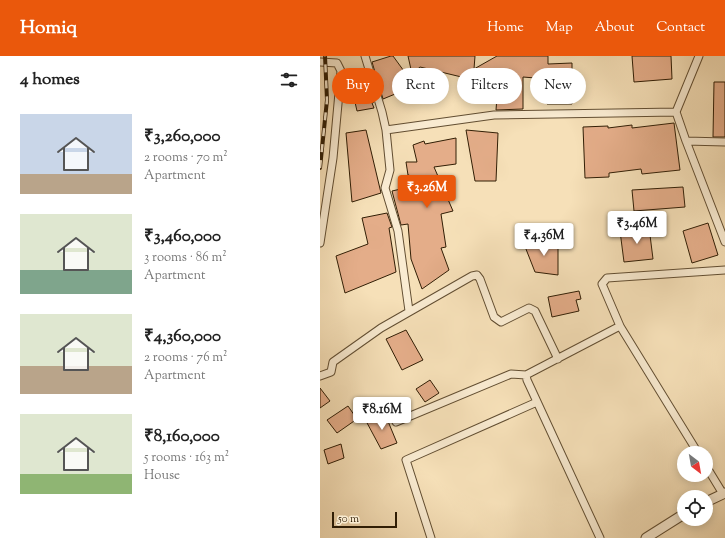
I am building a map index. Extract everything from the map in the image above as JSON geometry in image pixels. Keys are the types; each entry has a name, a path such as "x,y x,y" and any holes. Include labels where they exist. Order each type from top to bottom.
{"street":[{"path":"365,56 386,130 390,170 385,188 398,231 409,311"},
{"path":"699,56 676,112 725,242"},
{"path":"320,62 337,63 340,71 340,79 333,158 320,243"},
{"path":"386,130 494,115 676,112"},
{"path":"686,141 725,142"},
{"path":"694,446 620,326 602,284 607,278 725,270"},
{"path":"320,376 331,372 333,362 381,328 472,276 477,275 494,317 497,320 502,322 529,308 535,310 558,359"},
{"path":"396,422 511,374 526,375 620,326"},
{"path":"526,375 600,538"},
{"path":"431,538 406,460 537,402"},
{"path":"713,477 724,494 713,499"},
{"path":"646,538 677,518"}],"building":[{"path":"393,56 402,68 392,68 392,95 384,99 384,68 374,68 372,62"},
{"path":"408,56 475,56 474,68 457,68 457,76 449,74 449,68 411,68"},
{"path":"497,56 548,56 548,64 572,63 572,68 530,68 530,78 523,77 523,109 496,110 496,104 522,104 522,68 476,68"},
{"path":"632,56 671,56 672,79 634,82"},
{"path":"714,82 725,82 725,137 713,137"},
{"path":"355,104 372,104 374,108 357,111"},
{"path":"674,123 680,170 642,174 641,169 609,173 609,177 585,178 583,127 608,126 608,128 632,125 632,128"},
{"path":"366,130 381,193 352,202 346,133"},
{"path":"466,130 498,133 496,181 475,181"},
{"path":"456,138 456,164 434,167 453,211 441,214 446,247 441,248 449,270 422,289 411,259 408,224 401,225 392,191 432,182 408,175 406,162 417,162 413,145 424,141 425,144"},
{"path":"683,187 685,207 634,211 632,190"},
{"path":"387,213 392,227 389,228 396,272 345,293 336,256 368,244 362,218"},
{"path":"708,223 718,255 692,263 683,231"},
{"path":"649,227 653,259 624,262 620,231"},
{"path":"558,242 558,275 535,272 524,244"},
{"path":"579,291 581,299 576,300 579,311 552,317 548,297"},
{"path":"406,330 423,360 402,370 386,339"},
{"path":"430,380 439,393 425,402 416,389"},
{"path":"320,388 330,401 320,408"},
{"path":"348,406 357,419 337,433 327,420"},
{"path":"385,414 397,443 381,449 366,421"},
{"path":"341,444 344,458 328,464 324,450"}],"railway":[{"path":"320,168 327,100 325,56"}]}
